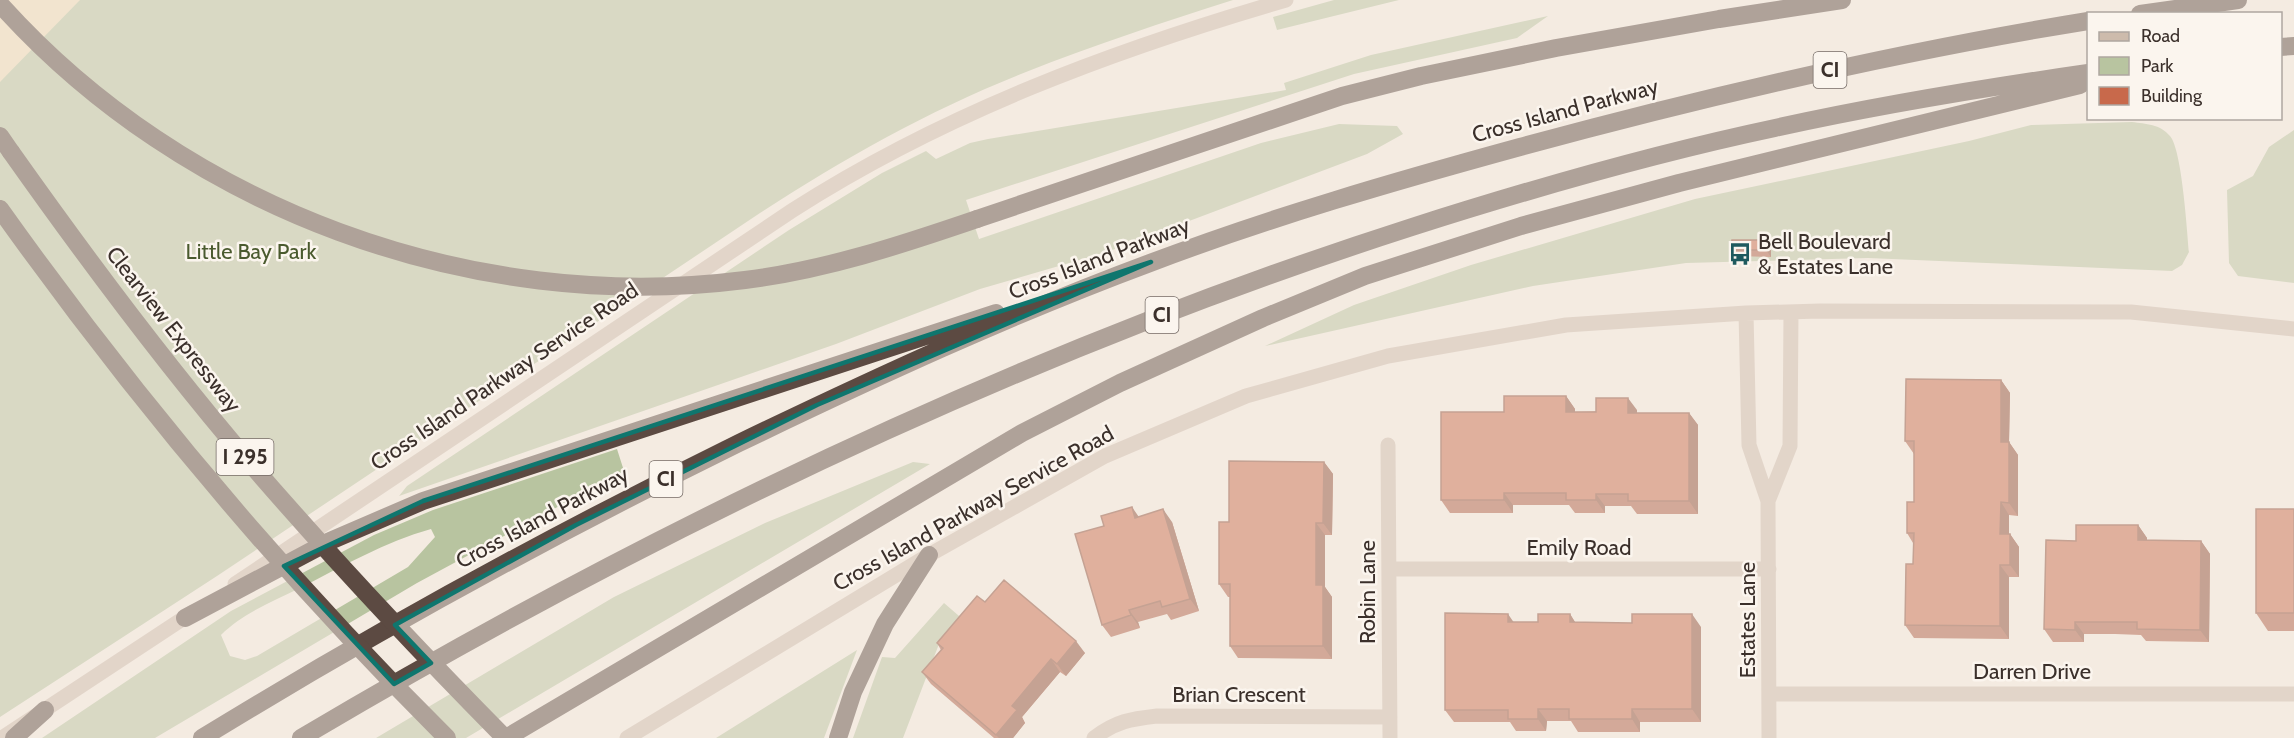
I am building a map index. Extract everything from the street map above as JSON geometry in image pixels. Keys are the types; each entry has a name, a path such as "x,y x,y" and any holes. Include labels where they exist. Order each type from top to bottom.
{"highway":[{"path":"0,4 96,95 161,142 248,192 332,230 387,249 460,268 527,279 625,286 719,283 772,276 826,265 977,219 1331,99 1394,82 1621,36 1842,0"},
{"path":"2154,12 2238,0"},
{"name":"Cross Island Parkway","path":"202,738 483,575 628,498 915,359 1151,262 1256,225 1361,192 1628,118 1844,67 2087,21"},
{"name":"CI","path":"302,738 429,664 602,570 797,471 1006,377 1188,304 1354,245 1459,212 1669,153 1858,111 2087,73"},
{"path":"506,738 1022,434 1120,383 1263,318 1365,276 1521,226 1679,183 2087,83"},
{"name":"Clearview Expressway","path":"0,136 144,333 248,460 359,586 506,738"},
{"name":"I 295","path":"0,209 106,351 211,482 361,649 447,738"},
{"path":"184,618 330,541 423,501 1151,262"},
{"path":"838,738 853,692 885,624 929,555"},
{"path":"14,738 45,710"}],"street":[{"name":"Cross Island Parkway Service Road","path":"2,738 793,210 856,172 961,118 1049,81 1137,47 1286,0"},
{"name":"Estates Lane","path":"1768,501 1790,446 1791,312"},
{"name":"Cross Island Parkway Service Road","path":"627,738 929,555 1106,456 1246,396 1388,356 1566,325 1746,313 2131,312 2294,329"},
{"name":"Estates Lane","path":"1746,313 1749,445 1768,501 1769,738"},
{"name":"Robin Lane","path":"1388,445 1390,738"},
{"name":"Emily Road","path":"1389,569 1769,569"},
{"name":"Darren Drive","path":"1769,694 2294,694"},
{"name":"Brian Crescent","path":"1094,738 1109,726 1157,716 1390,717"}],"highlighted area":[{"path":"1151,262 817,405 576,525 395,625 431,663 394,684 284,566 423,501"}],"green space":[{"name":"Little Bay Park","path":"0,0 1233,0 1077,52 991,86 923,118 856,154 760,213 217,576 0,717"},
{"path":"1334,0 1399,0 1277,30 1273,17"},
{"path":"1548,16 1517,38 1354,74 966,200 979,239 1261,143 1339,124 1397,126 1403,134 1367,154 1107,252 980,289 836,344 399,496 407,486 789,230 882,173 926,151 936,159 970,143 988,139 1286,90 1284,83 1371,55"},
{"path":"2132,122 2152,125 2166,132 2174,144 2178,157 2189,252 2182,265 2172,271 1868,258 1686,263 1533,286 1265,346 1354,305 1471,265 1695,199 1969,141 2031,125"},
{"path":"2294,130 2294,283 2238,276 2229,263 2227,190 2253,176 2269,147"},
{"path":"617,449 624,471 417,583 155,738 42,738 231,611 374,535 433,510","holes":["431,529 435,537 408,567 257,656 245,660 230,656 221,635 248,614 348,563 397,541"]},
{"path":"913,462 930,464 466,738 376,738 614,597 765,523"},
{"path":"944,603 966,622 939,644 903,738 853,738 882,657 895,658"},
{"path":"857,650 824,738 716,738"}],"sand":[{"path":"0,0 80,0 0,82"}],"building":[{"path":"1732,240 1766,240 1766,250 1731,250"},
{"path":"1906,379 2001,380 2001,442 2009,442 2009,503 2001,502 2000,534 2010,534 2010,565 2000,565 2000,626 1905,625 1906,564 1913,564 1914,533 1907,533 1907,502 1914,502 1914,441 1905,441"},
{"path":"1504,396 1566,396 1566,412 1596,412 1596,398 1628,398 1628,413 1689,413 1689,501 1628,501 1628,494 1596,494 1596,500 1566,500 1566,493 1504,493 1504,500 1441,500 1441,412 1504,412"},
{"path":"1229,461 1324,462 1323,523 1316,523 1316,585 1323,585 1323,646 1230,646 1230,584 1219,584 1219,522 1229,522"},
{"path":"1132,507 1135,518 1163,509 1190,599 1162,607 1160,601 1129,610 1131,615 1102,625 1075,534 1104,526 1101,516"},
{"path":"2256,509 2294,509 2294,613 2256,613"},
{"path":"2076,525 2138,525 2138,540 2201,541 2200,630 2137,629 2137,622 2075,622 2075,630 2044,629 2046,540 2076,541"},
{"path":"1004,580 1076,641 1057,664 1051,659 1012,706 1017,710 996,735 922,672 943,648 937,643 977,596 985,602"},
{"path":"1445,613 1508,614 1508,622 1538,622 1538,614 1570,614 1570,622 1632,623 1632,614 1692,614 1692,709 1632,709 1632,719 1569,719 1569,709 1538,709 1538,719 1508,719 1508,710 1445,710"}],"place":[{"name":"Bell Boulevard & Estates Lane","path":"1740,254"}]}
